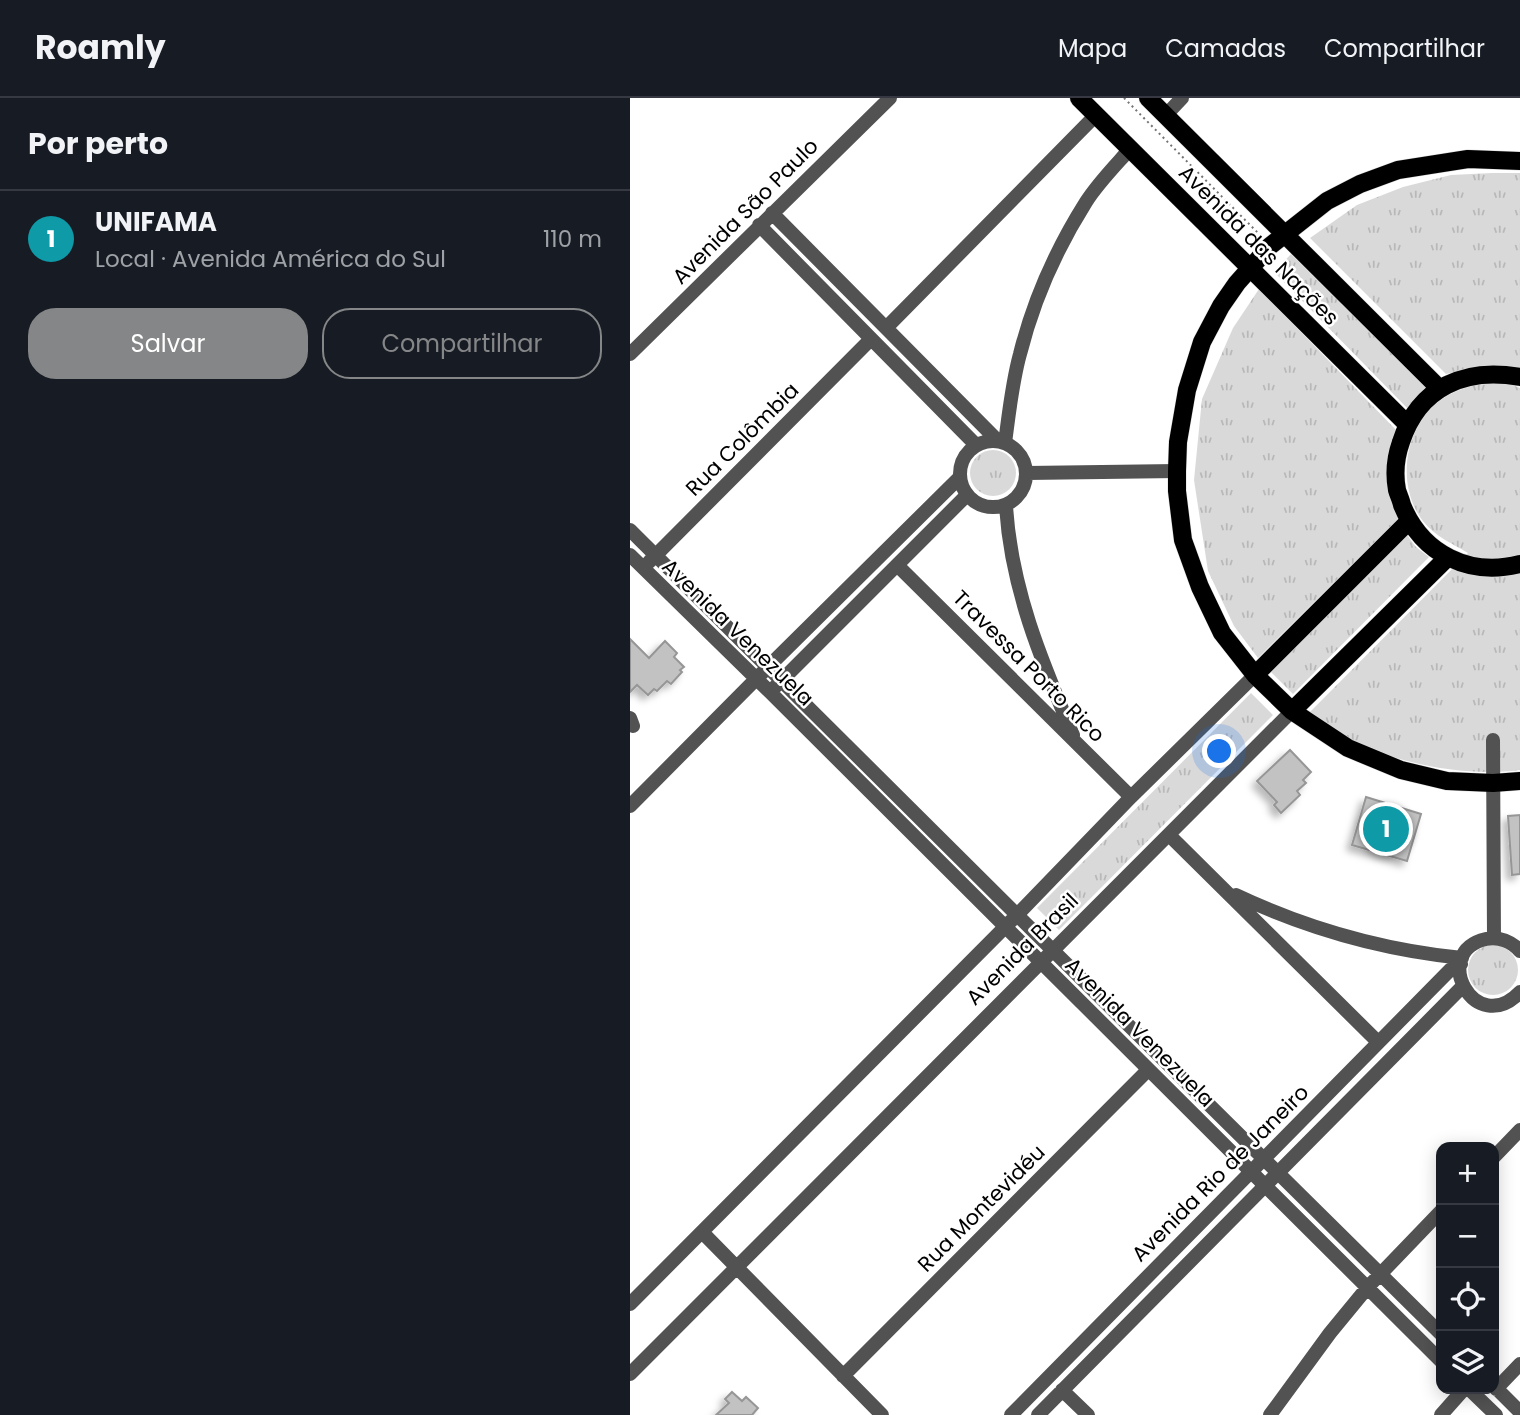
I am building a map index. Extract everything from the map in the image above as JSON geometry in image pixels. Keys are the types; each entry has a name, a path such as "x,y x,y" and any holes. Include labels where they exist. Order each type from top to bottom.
{"main road":[{"name":"Avenida das Nações","path":"1079,98 1406,424"},
{"name":"Avenida das Nações","path":"1148,98 1440,389"},
{"path":"1520,161 1468,159 1398,170 1360,184 1327,201 1270,246 1237,282 1202,342 1187,390 1178,442 1177,471 1183,540 1200,587 1222,633 1255,675 1292,711 1348,748 1401,769 1447,781 1520,781"},
{"path":"1520,377 1497,373 1474,375 1452,382 1432,394 1406,424 1396,456 1397,490 1409,521 1426,542 1448,557 1477,567 1520,564"},
{"name":"Avenida Brasil","path":"1255,675 1409,521"},
{"name":"Avenida Brasil","path":"1292,711 1448,557"}],"street":[{"name":"Avenida São Paulo","path":"630,354 890,98"},
{"path":"1166,115 1182,98"},
{"path":"886,328 1096,115"},
{"path":"1002,442 1019,354 1050,270 1087,201 1130,149"},
{"path":"772,213 1002,442 1019,452 1027,473 1022,493 1006,506 987,507 967,495 961,485 960,468 963,459 976,446 984,442 1002,442"},
{"path":"759,225 976,446"},
{"name":"Rua Colômbia","path":"643,568 871,339"},
{"path":"1027,473 1177,471"},
{"path":"630,806 960,477"},
{"path":"770,692 967,495"},
{"path":"1006,506 1018,590 1053,688 1076,742"},
{"name":"Avenida Venezuela","path":"630,530 1438,1331"},
{"name":"Avenida Venezuela","path":"630,555 1436,1356"},
{"name":"Travessa Porto Rico","path":"897,565 1131,797"},
{"name":"Avenida Brasil","path":"630,1304 1255,675"},
{"name":"Avenida Brasil","path":"630,1374 1292,711"},
{"path":"1493,740 1494,938 1508,941 1520,951"},
{"path":"1169,835 1378,1042"},
{"path":"1225,890 1270,912 1317,929 1408,952 1461,961 1460,979 1465,992 1486,1005 1506,1003 1520,992"},
{"name":"Avenida Rio de Janeiro","path":"1011,1415 1461,961 1474,944 1494,938"},
{"name":"Avenida Rio de Janeiro","path":"1038,1415 1463,986"},
{"name":"Rua Montevidéu","path":"843,1376 1148,1070"},
{"path":"1499,1152 1520,1130"},
{"path":"1270,1415 1367,1288 1436,1216"},
{"path":"702,1232 882,1415"},
{"path":"1499,1383 1520,1364"},
{"path":"1062,1390 1088,1415"},
{"path":"1499,1391 1520,1412"},
{"path":"1441,1415 1460,1394"},
{"path":"1474,1394 1496,1415"}],"path":[{"path":"1125,98 1270,246"}],"green space":[{"path":"1520,173 1520,369 1475,367 1446,374 1310,238 1357,205 1403,187 1451,175"},
{"path":"1291,254 1431,389 1409,410 1274,272"},
{"path":"1259,289 1397,431 1391,493 1398,519 1258,658 1234,626 1208,571 1194,480 1202,399 1233,328"},
{"path":"1482,383 1510,384 1520,388 1520,770 1500,772 1438,768 1378,752 1353,742 1310,712 1468,553 1436,534 1420,517 1409,490 1407,460 1416,431 1433,406 1450,394"},
{"path":"993,450 1009,457 1016,473 1009,489 993,496 977,489 970,473 977,457"},
{"path":"1407,535 1416,547 1429,557 1293,694 1271,672"},
{"path":"1251,693 1273,715 1059,930 1037,908"},
{"path":"1493,945 1510,953 1518,970 1510,987 1493,995 1476,987 1468,970 1476,953"}],"building":[{"path":"630,639 649,658 665,641 677,653 674,657 684,667 680,670 682,672 671,684 667,681 657,691 654,689 648,695 637,685 630,692"},
{"path":"1290,750 1311,772 1303,780 1306,783 1297,791 1300,795 1281,813 1274,805 1277,802 1257,781"},
{"path":"1366,797 1421,814 1407,861 1352,845"},
{"path":"1520,815 1520,874 1512,875 1508,816"},
{"path":"732,1392 742,1401 746,1397 758,1408 752,1415 716,1415 729,1403 725,1399"}],"place":[{"name":"UNIFAMA","path":"1386,829"}]}
